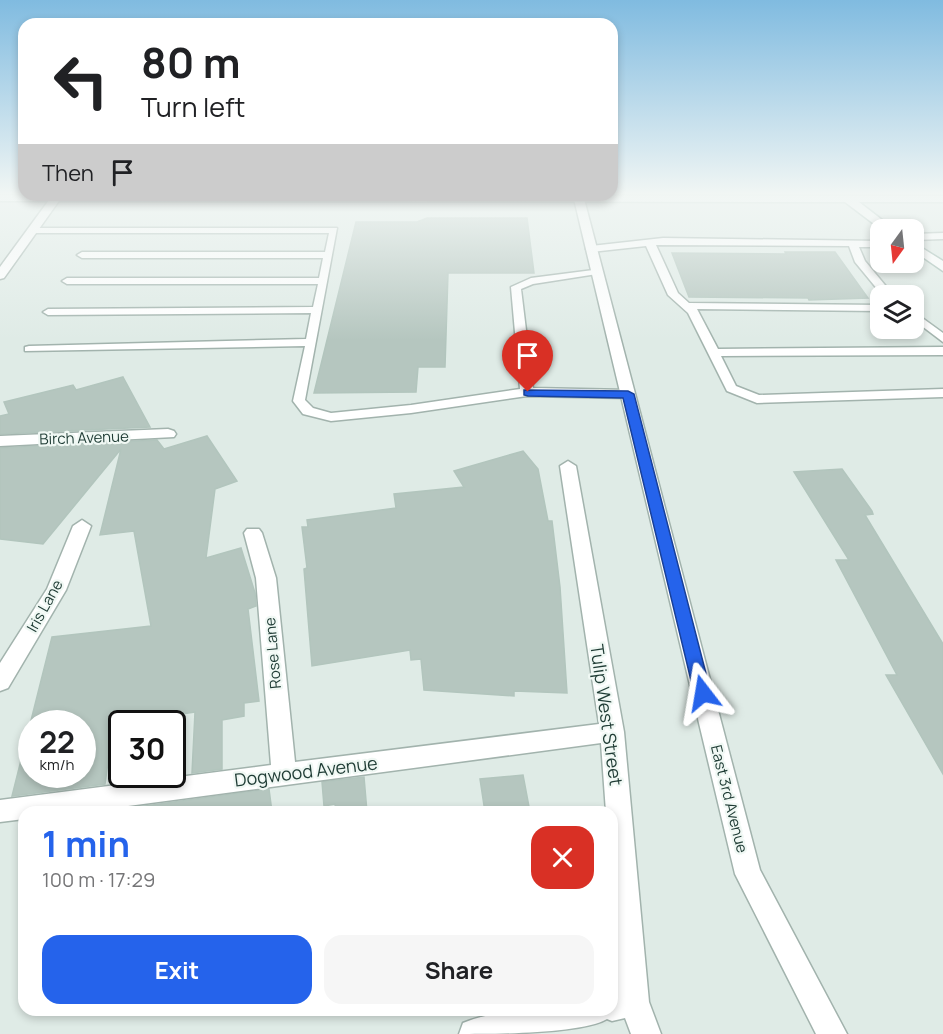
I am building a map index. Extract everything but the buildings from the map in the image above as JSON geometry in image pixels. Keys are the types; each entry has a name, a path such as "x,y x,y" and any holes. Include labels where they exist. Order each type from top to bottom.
{"street":[{"path":"0,274 23,243"},
{"name":"East 3rd Avenue","path":"590,243 748,874 832,1034"},
{"path":"924,253 943,267"},
{"name":"Birch Avenue","path":"0,441 168,434"},
{"name":"Tulip West Street","path":"568,466 612,732 615,806"},
{"name":"Iris Lane","path":"0,682 56,590 82,526"},
{"name":"Rose Lane","path":"253,533 266,578 284,774"},
{"name":"Dogwood Avenue","path":"38,806 612,732"},
{"name":"Dogwood Avenue","path":"0,811 18,809"},
{"name":"Tulip West Street","path":"618,880 623,1004"},
{"path":"623,1004 646,1034"},
{"path":"474,1034 566,1016"}],"lane":[{"path":"331,243 299,400 308,411 331,417 411,409 528,392 628,394"},
{"path":"591,249 648,243"},
{"path":"650,243 673,295 693,311 732,388 757,399 943,393"},
{"path":"834,243 870,244"},
{"path":"853,244 861,262 880,285"},
{"path":"82,255 329,255"},
{"path":"528,392 516,287 531,281 597,271"},
{"path":"67,281 323,281"},
{"path":"687,306 870,308"},
{"path":"48,312 317,310"},
{"path":"924,323 943,339"},
{"path":"28,349 311,342"},
{"path":"714,353 943,351"}],"route":[{"path":"528,392 628,394 703,693"}]}
